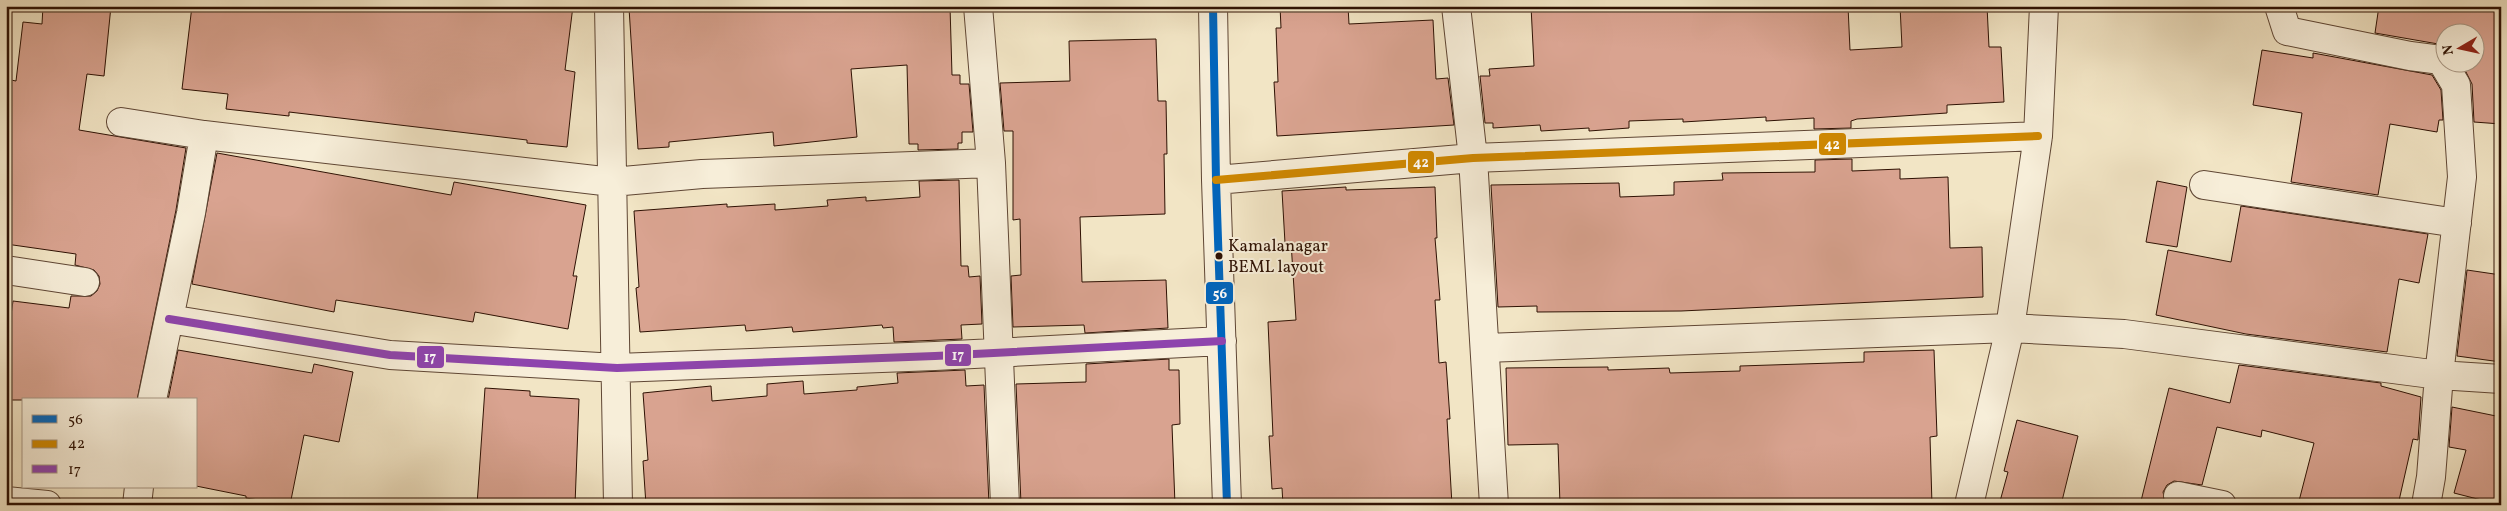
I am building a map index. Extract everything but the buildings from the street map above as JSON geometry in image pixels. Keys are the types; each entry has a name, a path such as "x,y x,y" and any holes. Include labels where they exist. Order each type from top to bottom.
{"street":[{"path":"609,6 618,505"},
{"path":"978,6 991,164 1004,505"},
{"path":"1213,6 1216,180 1227,505"},
{"path":"1456,6 1473,158 1494,505"},
{"path":"1969,505 2010,328 2038,136 2044,6"},
{"path":"2279,6 2287,31 2410,56 2441,60 2456,86 2462,177 2439,375 2431,477 2426,505"},
{"path":"121,122 204,135 612,182 702,174 991,164"},
{"path":"152,398 191,213 204,135"},
{"path":"1216,180 1473,158 2038,136"},
{"path":"2204,185 2457,223"},
{"path":"6,270 85,282"},
{"path":"169,319 390,355 616,368 997,352 1222,340"},
{"path":"1485,348 2010,328 2124,334 2439,375 2501,379"},
{"path":"137,505 139,488"},
{"path":"2178,496 2222,505"},
{"path":"6,501 47,505"}],"transit line":[{"name":"56","path":"1213,6 1216,180 1227,505"},
{"name":"42","path":"1216,180 1473,158 2038,136"},
{"name":"17","path":"169,319 390,355 617,368 935,356 1222,341"}],"place":[{"name":"Kamalanagar BEML layout","path":"1219,256"}]}
